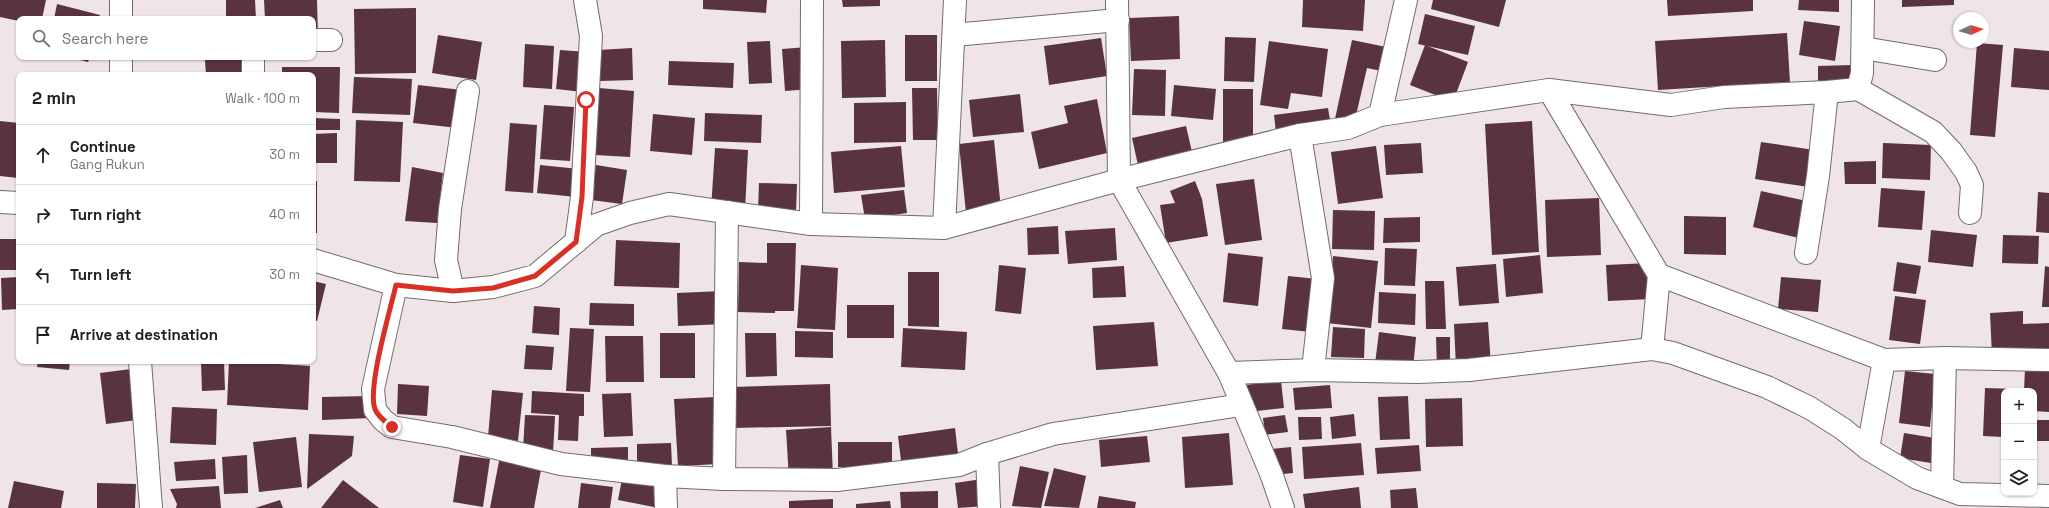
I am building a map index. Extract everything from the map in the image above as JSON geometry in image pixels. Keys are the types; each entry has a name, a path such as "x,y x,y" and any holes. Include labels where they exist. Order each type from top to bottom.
{"street":[{"path":"121,0 121,16"},
{"path":"576,242 582,197 591,36 585,0"},
{"path":"811,224 812,0"},
{"path":"944,228 955,0"},
{"path":"1380,115 1406,0"},
{"path":"1858,89 1862,74 1863,0"},
{"path":"954,35 1118,10 1118,180 1229,373 1241,405 1272,476 1282,508"},
{"path":"1863,48 1935,60"},
{"path":"120,72 121,60"},
{"path":"253,60 253,72"},
{"path":"316,261 396,285 453,291 493,288 535,276 596,225 630,213 669,204 811,224 944,228 1118,180 1300,135 1348,128 1380,115 1549,90 1671,105 1724,97 1858,89 1933,132 1966,172 1972,185 1970,213"},
{"path":"1549,90 1659,275 1652,349"},
{"path":"453,291 446,260 450,209 468,91"},
{"path":"1806,253 1818,176 1827,92"},
{"path":"1300,135 1323,278 1312,370"},
{"path":"0,202 16,203"},
{"path":"724,479 727,212"},
{"path":"1659,275 1884,360 1945,358 2049,360"},
{"path":"396,285 373,389 375,410 382,420 392,427 452,437 561,464 665,476 724,479 837,480 959,465 987,454 1053,434 1241,405"},
{"path":"1229,373 1312,370 1418,372 1469,370 1652,349 1673,353 1767,387 1810,408 1843,429 1868,449 1917,478 1960,494 2049,496"},
{"path":"1942,487 1945,358"},
{"path":"1868,449 1884,360"},
{"path":"140,364 151,508"},
{"path":"987,454 989,508"},
{"path":"665,476 666,508"}],"building":[{"path":"0,0 46,0 43,16 16,16 16,20 0,17"},
{"path":"226,0 255,0 256,16 226,16"},
{"path":"264,0 317,0 318,38 316,38 316,16 265,16"},
{"path":"703,0 767,0 766,13 703,9"},
{"path":"842,0 880,0 880,6 843,7"},
{"path":"1303,0 1365,0 1363,31 1302,27"},
{"path":"1433,0 1506,0 1499,27 1431,9"},
{"path":"1667,0 1753,0 1753,11 1668,16"},
{"path":"1799,0 1839,0 1839,12 1798,10"},
{"path":"1902,0 1954,0 1954,5 1902,7"},
{"path":"57,4 100,15 100,16 55,16"},
{"path":"416,8 416,73 355,74 354,9"},
{"path":"1425,14 1475,26 1468,55 1418,44"},
{"path":"1179,16 1180,59 1131,61 1129,18"},
{"path":"1804,21 1840,26 1835,61 1799,55"},
{"path":"1787,33 1790,82 1658,90 1655,41"},
{"path":"438,35 482,42 476,80 432,73"},
{"path":"905,35 937,35 937,81 905,81"},
{"path":"1225,37 1256,38 1254,82 1224,81"},
{"path":"1101,38 1107,76 1049,85 1044,46"},
{"path":"885,40 886,97 842,98 841,41"},
{"path":"1352,40 1391,48 1386,72 1367,68 1354,124 1335,119"},
{"path":"770,41 772,83 749,84 747,42"},
{"path":"1269,41 1328,49 1322,97 1291,93 1288,109 1260,105"},
{"path":"525,44 554,46 552,89 523,87"},
{"path":"1989,44 2003,45 1995,137 1970,135 1977,48 1989,48"},
{"path":"1425,45 1468,62 1453,102 1410,85"},
{"path":"808,47 811,89 785,91 782,49"},
{"path":"632,48 633,80 600,81 598,50"},
{"path":"2014,48 2049,51 2049,90 2011,87"},
{"path":"560,50 587,52 583,92 556,89"},
{"path":"205,60 244,60 244,72 206,72"},
{"path":"669,61 734,63 733,88 668,85"},
{"path":"1853,65 1853,86 1818,87 1818,66"},
{"path":"282,67 340,67 339,113 316,112 316,72 282,72"},
{"path":"1134,69 1166,70 1165,116 1132,115"},
{"path":"354,77 412,79 410,115 352,113"},
{"path":"418,85 462,90 458,128 413,123"},
{"path":"1174,85 1216,89 1213,120 1171,116"},
{"path":"599,88 634,91 630,157 595,155"},
{"path":"912,88 937,88 938,140 913,140"},
{"path":"1223,89 1253,89 1253,144 1223,144"},
{"path":"1020,94 1024,132 973,137 969,100"},
{"path":"1097,99 1107,153 1039,169 1031,132 1068,123 1064,106"},
{"path":"906,102 906,142 854,143 854,103"},
{"path":"544,105 574,107 570,161 540,159"},
{"path":"1328,108 1331,126 1276,133 1274,115"},
{"path":"705,113 762,115 761,143 704,141"},
{"path":"653,114 695,118 692,155 650,151"},
{"path":"316,118 340,119 340,130 316,130"},
{"path":"356,120 403,122 400,182 354,181"},
{"path":"0,121 16,123 16,178 0,176"},
{"path":"1532,121 1539,252 1492,255 1485,124"},
{"path":"510,123 537,125 533,193 505,191"},
{"path":"1186,126 1192,152 1138,165 1132,138"},
{"path":"337,133 337,163 316,163 316,134"},
{"path":"994,140 1001,209 966,213 959,144"},
{"path":"1761,142 1814,150 1809,187 1755,179"},
{"path":"1421,143 1423,173 1386,175 1384,145"},
{"path":"1883,143 1931,145 1930,180 1882,178"},
{"path":"901,146 905,187 834,193 831,152"},
{"path":"1376,146 1383,198 1338,204 1331,152"},
{"path":"715,148 748,150 745,211 711,209"},
{"path":"1876,161 1876,184 1845,184 1844,162"},
{"path":"540,165 579,169 576,197 537,193"},
{"path":"596,165 627,170 622,204 591,200"},
{"path":"412,167 443,173 437,223 405,221"},
{"path":"1254,179 1262,240 1225,245 1216,184"},
{"path":"316,181 317,181 316,233"},
{"path":"1195,181 1202,199 1208,236 1166,243 1160,205 1175,203 1170,191"},
{"path":"759,183 797,184 796,211 758,210"},
{"path":"1881,188 1925,191 1922,230 1878,227"},
{"path":"904,190 907,213 865,219 861,195"},
{"path":"1761,191 1811,202 1803,239 1753,227"},
{"path":"2038,192 2049,193 2049,233 2036,232"},
{"path":"1599,198 1601,255 1547,257 1545,200"},
{"path":"1333,210 1375,211 1374,250 1332,249"},
{"path":"1684,216 1726,217 1726,255 1684,254"},
{"path":"1420,217 1420,242 1383,243 1384,218"},
{"path":"1058,226 1059,254 1028,255 1027,228"},
{"path":"1115,228 1117,260 1068,264 1065,231"},
{"path":"1931,230 1977,235 1973,267 1928,262"},
{"path":"2003,235 2039,236 2038,264 2002,263"},
{"path":"0,239 16,239 16,270 0,270"},
{"path":"616,240 680,243 679,288 614,286"},
{"path":"767,243 796,243 794,311 775,311 775,313 738,312 739,262 767,263"},
{"path":"1385,248 1417,249 1415,286 1384,285"},
{"path":"1228,253 1263,257 1258,306 1223,302"},
{"path":"1540,255 1543,293 1506,297 1503,259"},
{"path":"1333,256 1378,261 1371,328 1327,323"},
{"path":"1897,262 1921,266 1916,294 1893,291"},
{"path":"1650,263 1652,299 1608,301 1606,265"},
{"path":"1496,264 1499,303 1459,306 1456,267"},
{"path":"801,265 838,268 835,330 797,328"},
{"path":"999,265 1026,268 1021,314 995,311"},
{"path":"1124,266 1126,297 1093,298 1092,268"},
{"path":"2045,266 2049,267 2049,307 2042,307"},
{"path":"908,272 939,272 939,327 908,326"},
{"path":"1288,276 1317,279 1311,332 1282,329"},
{"path":"16,277 16,309 2,310 1,278"},
{"path":"1781,277 1821,280 1818,312 1778,309"},
{"path":"1425,281 1444,281 1446,329 1426,329"},
{"path":"316,282 326,284 316,321"},
{"path":"722,291 724,324 678,326 677,293"},
{"path":"1379,292 1416,294 1415,325 1378,323"},
{"path":"1895,296 1926,300 1920,344 1889,340"},
{"path":"590,303 634,304 634,326 589,325"},
{"path":"847,305 894,305 894,338 847,338"},
{"path":"534,306 560,308 559,335 532,333"},
{"path":"2023,311 2023,324 2049,323 2049,348 2024,349 1992,356 1990,313"},
{"path":"1154,322 1158,366 1096,370 1093,326"},
{"path":"1488,322 1491,366 1456,367 1454,324"},
{"path":"1333,327 1365,329 1364,358 1331,357"},
{"path":"570,328 594,329 590,392 566,391"},
{"path":"903,328 967,332 965,370 901,367"},
{"path":"795,331 833,332 833,358 795,357"},
{"path":"1379,332 1416,337 1413,369 1375,364"},
{"path":"660,333 695,333 695,378 660,378"},
{"path":"745,333 776,333 777,376 746,377"},
{"path":"605,336 643,336 644,382 606,382"},
{"path":"1436,337 1450,337 1450,368 1437,369"},
{"path":"526,345 554,347 552,370 524,369"},
{"path":"38,364 70,364 69,370 37,367"},
{"path":"201,364 224,364 225,390 202,391"},
{"path":"229,364 278,364 310,366 308,410 227,405"},
{"path":"2025,368 2049,370 2049,412 2037,411 2037,388 2024,388"},
{"path":"131,369 137,420 106,424 100,373"},
{"path":"1905,371 1935,374 1930,427 1899,423"},
{"path":"1281,381 1284,408 1248,412 1245,385"},
{"path":"398,384 429,386 427,416 397,414"},
{"path":"830,384 831,426 733,428 732,387"},
{"path":"1330,385 1332,408 1295,410 1293,388"},
{"path":"1985,388 2001,388 2001,437 1983,436"},
{"path":"492,390 523,393 518,441 488,437"},
{"path":"532,391 584,394 584,416 579,416 578,441 558,440 559,415 531,413"},
{"path":"631,393 633,436 604,437 602,394"},
{"path":"370,396 371,418 322,420 322,397"},
{"path":"1408,396 1410,439 1380,440 1378,397"},
{"path":"716,397 720,464 678,466 674,399"},
{"path":"1462,398 1463,446 1426,447 1425,399"},
{"path":"172,407 217,409 216,445 170,443"},
{"path":"1354,414 1356,436 1332,439 1330,417"},
{"path":"525,415 555,416 553,453 523,450"},
{"path":"1285,415 1288,432 1265,435 1263,418"},
{"path":"1298,417 1321,417 1322,439 1299,440"},
{"path":"2037,420 2049,420 2049,441 2037,441"},
{"path":"831,427 833,477 789,479 786,430"},
{"path":"955,428 959,462 902,469 898,436"},
{"path":"1229,433 1233,485 1185,488 1182,437"},
{"path":"1904,433 1941,439 1937,464 1900,458"},
{"path":"309,434 354,436 352,456 307,489"},
{"path":"1147,436 1150,462 1101,467 1099,440"},
{"path":"296,437 302,487 259,492 253,442"},
{"path":"838,442 892,442 892,467 838,467"},
{"path":"671,443 672,466 637,467 637,444"},
{"path":"1361,443 1364,475 1304,479 1302,447"},
{"path":"1419,445 1421,471 1377,474 1375,448"},
{"path":"628,447 628,462 591,463 591,448"},
{"path":"1291,447 1293,473 1274,475 1271,449"},
{"path":"247,455 248,493 224,494 222,457"},
{"path":"460,455 490,459 483,507 453,502"},
{"path":"500,456 542,464 534,508 490,508"},
{"path":"215,459 216,479 176,481 174,462"},
{"path":"1020,466 1049,472 1041,508 1012,506"},
{"path":"1054,468 1086,476 1079,508 1044,506"},
{"path":"622,479 658,484 654,507 618,500"},
{"path":"982,479 986,506 958,508 955,483"},
{"path":"343,480 379,508 321,508"},
{"path":"14,481 64,491 61,508 8,508"},
{"path":"97,483 136,484 135,508 97,508"},
{"path":"581,483 613,487 610,508 578,508"},
{"path":"219,486 221,508 176,508 177,504 170,489"},
{"path":"1359,487 1361,508 1305,508 1303,494"},
{"path":"1416,488 1418,508 1391,508 1390,490"},
{"path":"938,491 938,508 901,508 900,492"},
{"path":"1099,496 1136,502 1135,508 1097,508"},
{"path":"833,499 833,508 789,508 789,501"},
{"path":"280,500 283,508 255,508"},
{"path":"890,501 891,508 856,508 856,504"}],"route":[{"path":"392,427 382,420 375,410 373,389 396,285 453,291 493,288 535,276 576,242 582,197 586,100"}]}
